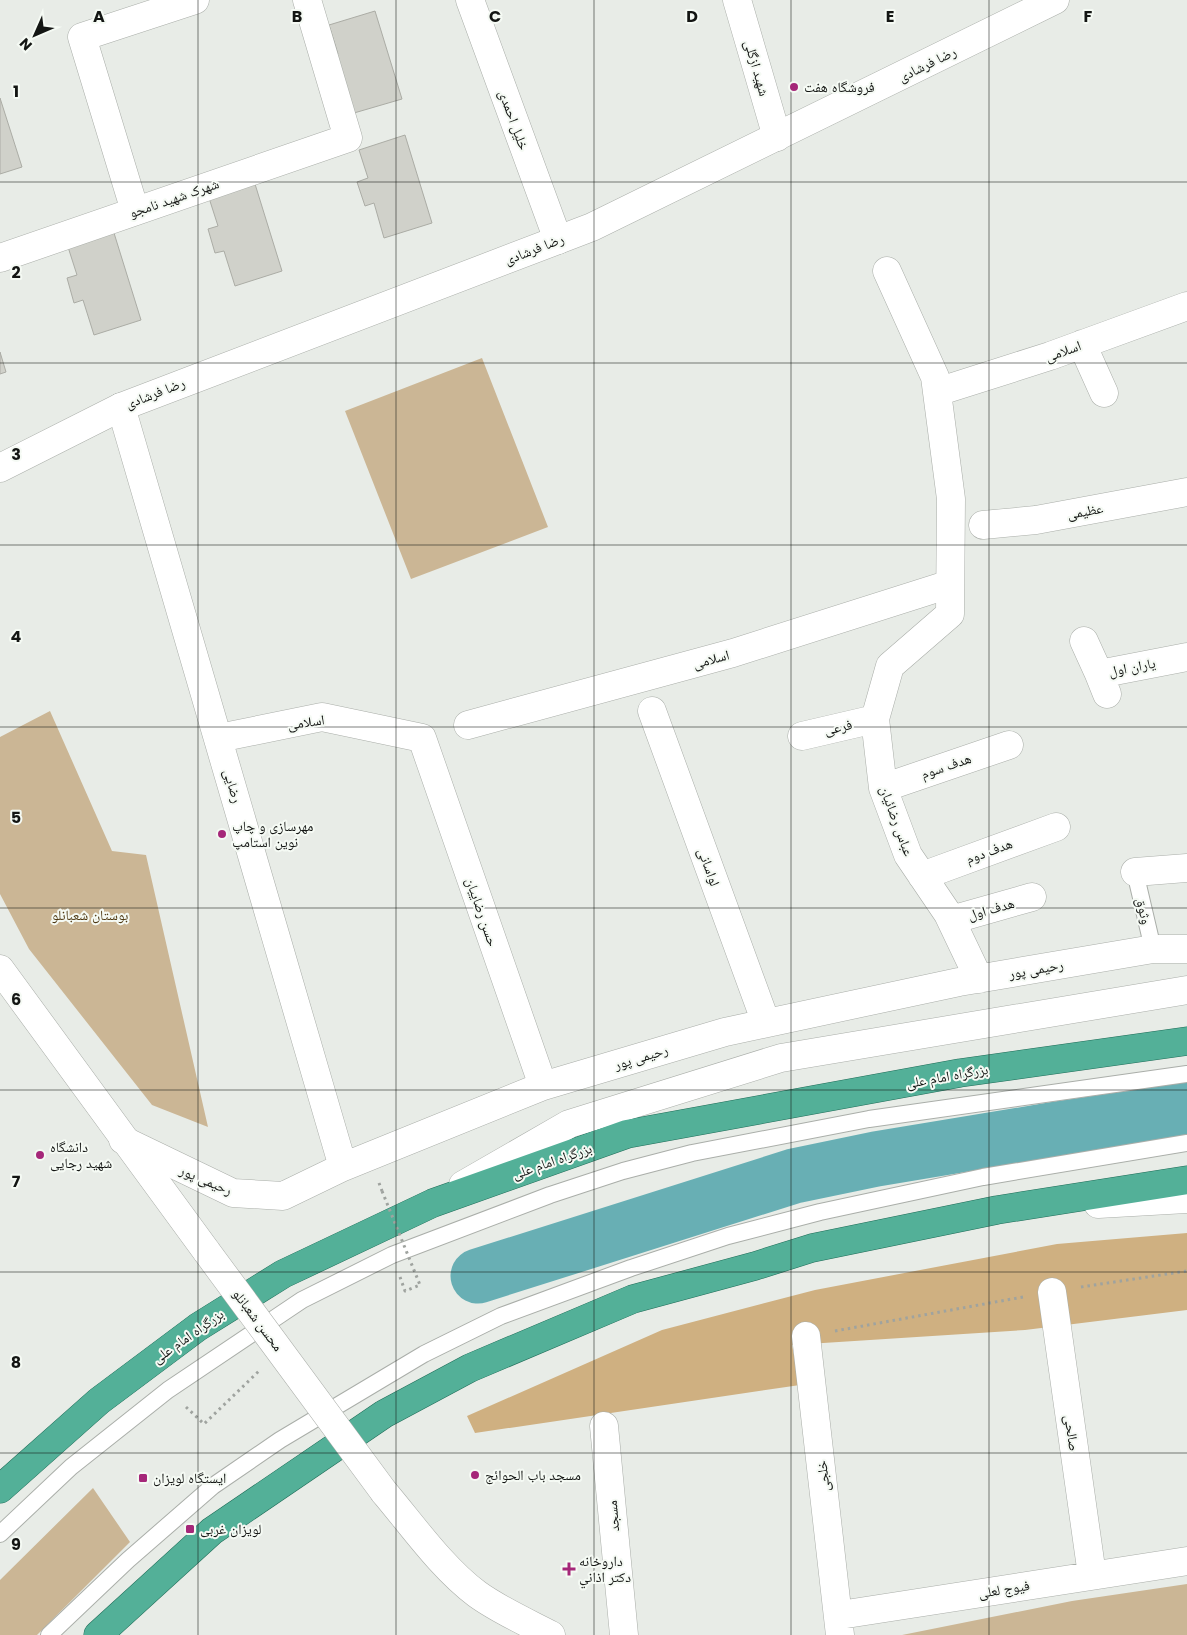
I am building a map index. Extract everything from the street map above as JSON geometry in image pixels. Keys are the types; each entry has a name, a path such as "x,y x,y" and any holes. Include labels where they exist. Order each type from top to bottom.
{"highway":[{"name":"بزرگراه امام علی","path":"0,1489 99,1401 198,1327 283,1274 432,1203 627,1134 960,1073 1187,1040"},
{"path":"98,1635 212,1531 384,1414 470,1368 633,1299 755,1266 812,1248 997,1210 1187,1180"}],"street":[{"path":"135,211 82,38 195,0"},
{"name":"شهرک شهید نامجو","path":"0,258 348,138 307,0"},
{"name":"خلیل احمدی","path":"470,0 558,240"},
{"name":"شهید ازگلی","path":"737,0 777,137"},
{"name":"رضا فرشادی","path":"0,468 121,407 592,227 1055,0"},
{"name":"عباس رضائیان","path":"887,271 935,377 951,499 950,614 890,666 875,719 883,788 908,856 951,920 979,979"},
{"name":"اسلامی","path":"937,392 1082,344 1187,306"},
{"path":"1082,344 1104,393"},
{"name":"رضایی","path":"121,407 343,1166"},
{"name":"عظیمی","path":"983,525 1036,520 1187,492"},
{"name":"اسلامی","path":"468,725 733,653 950,584"},
{"name":"یاران اول","path":"1084,640 1103,684 1187,657"},
{"name":"لواسانی","path":"652,711 766,1023"},
{"name":"اسلامی","path":"219,738 322,717 422,738"},
{"name":"فرعی","path":"802,736 875,719"},
{"name":"حسن رضاییان","path":"422,738 543,1086"},
{"name":"هدف سوم","path":"883,788 1009,745"},
{"name":"هدف دوم","path":"922,876 1056,827"},
{"path":"1135,872 1187,868"},
{"name":"هدف اول","path":"951,920 1032,897"},
{"name":"رحیمی پور","path":"123,1140 233,1193 283,1196 343,1166 543,1086 725,1032 979,979 1153,949 1187,949"},
{"name":"محسن شعبانلو","path":"0,969 123,1140 384,1492 449,1568 476,1594 551,1635"},
{"path":"432,1203 569,1124 781,1058 1187,990"},
{"path":"997,1210 1187,1199"},
{"name":"صالحی","path":"1052,1292 1092,1575"},
{"name":"خلجی","path":"806,1336 840,1625"},
{"name":"مسجد","path":"604,1426 624,1635"},
{"name":"فیوج لعلی","path":"840,1625 1092,1575 1187,1561"}],"lane":[{"name":"وثوق","path":"1135,872 1153,949"},
{"path":"0,1534 71,1467 168,1390 302,1300 392,1255 559,1192 624,1171 692,1153 869,1119 1187,1074"},
{"path":"49,1635 128,1560 213,1486 280,1440 407,1364 501,1316 631,1268 720,1238 802,1217 983,1177 1187,1143"}],"path":[{"path":"382,1191 420,1285 405,1291"},
{"path":"806,1336 1052,1292 1187,1271"},
{"path":"204,1424 254,1378"}],"green space":[{"path":"482,358 548,527 411,579 345,411"},
{"name":"بوستان شعبانلو","path":"50,711 112,851 146,855 208,1127 152,1105 29,949 0,894 0,737"},
{"path":"93,1488 130,1542 37,1635 0,1635 0,1580"},
{"path":"1187,1584 1187,1635 902,1635 1072,1601"}],"shaded area":[{"path":"1187,1233 1187,1310 1025,1330 792,1345 800,1385 475,1433 467,1416 662,1330 815,1290 1057,1244"}],"building":[{"path":"375,11 402,99 354,113 328,57 338,54 329,25"},
{"path":"0,98 22,167 0,174"},
{"path":"405,135 432,223 384,238 374,203 365,206 357,182 368,178 359,150"},
{"path":"255,184 282,271 235,286 224,251 215,253 208,229 218,226 209,198"},
{"path":"114,233 141,320 94,335 83,300 74,303 67,278 77,275 68,247"},
{"path":"0,352 6,372 0,374"}],"waterway":[{"path":"478,1276 794,1176 876,1159 1187,1110"}],"place":[{"name":"فروشگاه هفت","path":"794,87"},
{"name":"مهرسازی و چاپ نوین استامپ","path":"222,834"},
{"name":"دانشگاه شهید رجایی","path":"40,1155"},
{"name":"مسجد باب الحوائج","path":"475,1475"},
{"name":"ایستگاه لویزان","path":"143,1478"},
{"name":"لویزان غربی","path":"190,1529"},
{"name":"داروخانه دكتر اذاني","path":"569,1569"}]}
